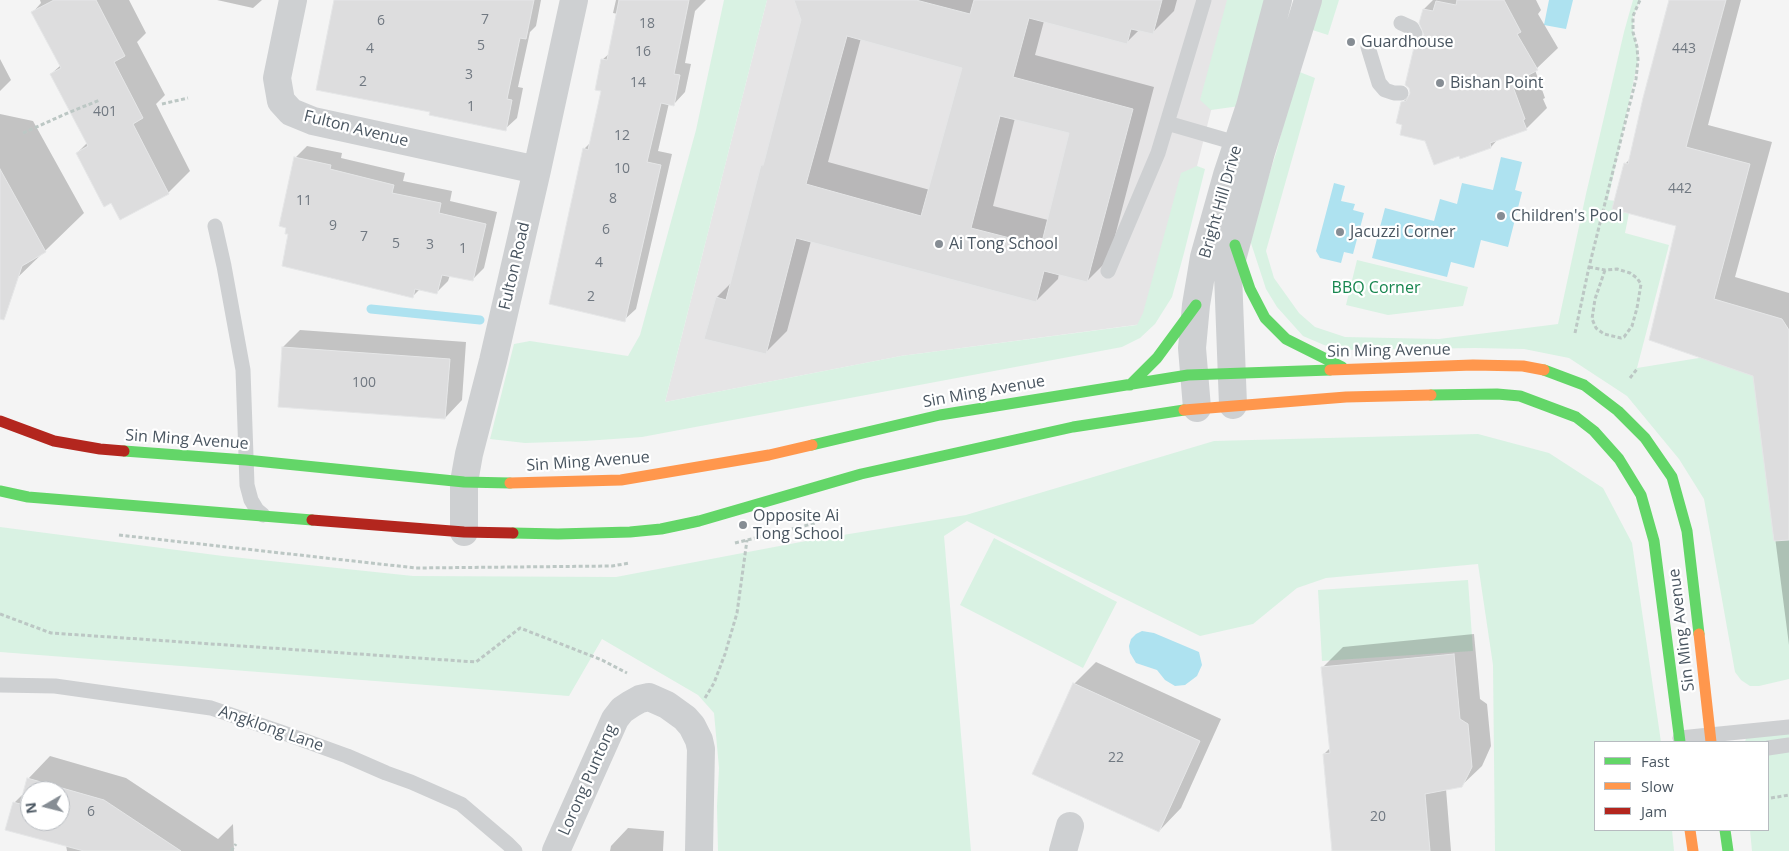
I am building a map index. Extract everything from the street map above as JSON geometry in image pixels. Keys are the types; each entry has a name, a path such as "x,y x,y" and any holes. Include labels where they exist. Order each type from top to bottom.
{"main road":[{"path":"1235,245 1250,289 1265,318 1286,339 1346,368"},
{"path":"1130,385 1157,358 1196,305"},
{"name":"Sin Ming Avenue","path":"0,421 54,441 100,449 246,460 464,482 511,483 621,480 769,455 940,415 1194,375 1346,368 1523,366 1549,371 1584,385 1618,411 1645,438 1672,477 1687,531 1711,738"},
{"name":"Sin Ming Avenue","path":"0,491 28,497 464,532 567,534 630,532 660,529 699,521 861,474 1073,428 1197,408 1346,397 1497,394 1520,396 1576,417 1594,431 1619,459 1642,495 1654,541 1680,740"},
{"path":"1690,831 1693,851"},
{"path":"1725,831 1728,851"}],"street":[{"name":"Fulton Avenue","path":"293,0 277,78 281,101 291,112 313,121 538,170"},
{"name":"Fulton Road","path":"464,532 464,482 469,454 538,170 574,0"},
{"name":"Bright Hill Drive","path":"1197,408 1192,348 1196,305 1204,257 1300,26 1308,0"},
{"name":"Bright Hill Drive","path":"1233,405 1228,274 1235,245 1249,147 1250,106 1275,10"},
{"name":"Lorong Puntong","path":"556,851 615,719 622,710 640,699 649,697 667,705 685,718 700,740 698,851"}],"lane":[{"path":"1108,270 1155,162 1204,0"},
{"path":"1275,10 1300,26"},
{"path":"1401,24 1412,28 1415,34"},
{"path":"1368,47 1379,82 1385,90 1401,93"},
{"path":"1167,122 1249,147"},
{"path":"215,226 243,370 247,485 256,510 265,516"},
{"path":"219,513 231,508 240,500 247,485"},
{"name":"Angklong Lane","path":"0,685 55,686 211,708 347,756 461,804 515,851"},
{"path":"1680,740 1711,738 1789,727"},
{"path":"1769,748 1789,745"}],"path":[{"path":"1575,333 1589,267 1636,79 1638,47 1633,32 1633,16 1640,0"},
{"path":"162,104 188,98"},
{"path":"23,133 100,100"},
{"path":"1589,267 1605,270 1614,269 1630,273 1637,278 1640,284 1637,308 1632,326 1624,337 1621,338 1604,334 1596,328 1592,319 1595,299 1605,270"},
{"path":"1630,378 1637,369"},
{"path":"704,699 714,683 720,668 737,614 747,540"},
{"path":"0,614 51,633 476,662 520,628 602,660"},
{"path":"1771,798 1789,795"},
{"path":"231,851 236,844"}],"shaded area":[{"name":"Ai Tong School","path":"767,0 1239,0 1197,166 1150,323 901,356 665,402"}],"green space":[{"path":"724,0 767,0 665,402 901,356 1137,325 1143,313 1181,173 1197,166 1205,169 1184,253 1172,297 1155,324 1140,338 1122,347 642,437 525,443 490,439 514,344 530,341 628,356 640,335 696,130"},
{"path":"1227,0 1275,0 1247,105 1211,110 1200,100"},
{"path":"1310,0 1339,0 1328,35 1300,26"},
{"path":"1633,0 1640,0 1633,16 1633,32 1638,60 1608,200 1631,203 1625,233 1669,245 1637,368 1767,347 1789,534 1789,679 1759,686 1750,686 1741,680 1735,672 1704,499 1679,459 1627,396 1569,358 1524,349 1343,350 1324,345 1303,336 1277,307 1266,289 1249,237 1277,150 1297,71 1315,78 1266,251 1274,278 1299,313 1315,327 1345,337 1439,339 1558,324 1586,194"},
{"name":"BBQ Corner","path":"1357,260 1468,287 1463,306 1388,315 1346,305"},
{"path":"1478,434 1549,453 1603,488 1632,543 1661,741 1594,741 1594,831 1672,831 1674,851 1495,851 1493,665 1478,564 1326,578 1297,588 1253,624 1200,636 967,521 944,536 971,851 718,851 717,806 719,768 714,713 698,695 602,639 569,696 0,652 0,527 223,556 413,576 616,577 806,541 966,515 1214,441"},
{"path":"994,538 1117,602 1083,668 960,605"},
{"path":"1468,580 1473,651 1322,661 1318,590"},
{"path":"1789,723 1789,851 1752,851 1750,831 1769,831 1769,741 1745,741 1746,738"}],"water":[{"path":"1549,0 1573,0 1566,29 1544,25"},
{"path":"1501,157 1522,162 1515,190 1522,192 1508,247 1481,240 1474,268 1451,262 1447,277 1372,258 1385,208 1434,221 1440,199 1457,204 1462,183 1493,190"},
{"name":"Jacuzzi Corner","path":"1334,183 1345,186 1341,201 1355,204 1353,210 1364,213 1353,254 1344,252 1341,263 1320,258 1316,251"},
{"path":"1142,631 1154,633 1199,652 1202,665 1197,676 1185,685 1175,686 1165,680 1157,670 1136,663 1130,653 1129,646 1131,639"}],"building":[{"path":"54,0 96,0 125,56 114,62 143,118 133,124 169,194 120,220 111,203 104,207 76,153 88,146 50,74 61,68 31,12"},
{"path":"334,0 534,0 526,39 520,38 507,99 512,100 506,131 429,115 430,112 316,90"},
{"path":"619,0 689,0 674,74 680,75 674,106 661,103 647,162 661,165 625,322 549,304 583,148 588,150 601,91 595,90 601,59 607,60"},
{"path":"794,0 916,0 970,14 974,0 1162,0 1153,34 1131,29 1127,44 1029,18 1013,77 1133,109 1087,282 1044,271 1036,302 796,238 766,354 704,339 716,297 726,300 801,20","holes":["847,36 962,68 921,216 806,184","1000,116 1069,133 1041,246 971,228"]},
{"name":"Bishan Point","path":"1457,0 1504,0 1521,32 1517,34 1538,70 1512,84 1525,119 1523,120 1527,130 1490,143 1491,148 1460,159 1459,156 1434,165 1425,141 1400,135 1402,125 1396,123 1401,102 1406,101 1410,93 1409,88 1405,85 1415,43 1420,42 1424,35 1419,23 1423,9 1433,11 1436,1 1456,5"},
{"path":"1669,0 1726,0 1686,147 1750,164 1714,299 1782,319 1789,330 1789,540 1774,541 1753,376 1649,340 1676,226 1612,209 1624,163 1628,164"},
{"path":"294,157 331,165 330,169 394,185 392,193 441,203 439,213 486,224 473,281 442,275 437,294 415,289 413,298 282,266 288,234 285,234 286,228 279,226"},
{"path":"0,169 46,252 22,266 4,320 0,319"},
{"path":"282,347 450,359 445,419 278,407"},
{"path":"1454,654 1460,719 1468,724 1472,767 1462,787 1425,794 1430,851 1332,851 1323,754 1330,753 1321,667"},
{"path":"1073,683 1200,741 1159,832 1032,774"},
{"path":"27,778 38,781 26,781"},
{"path":"70,790 104,800 181,851 84,851 5,830 13,802 20,804 20,831 70,831"}],"waterway":[{"path":"371,309 480,320"}],"traffic: fast":[{"path":"1235,245 1250,289 1265,318 1286,339 1342,367"},
{"path":"1130,385 1157,358 1196,305"},
{"path":"812,445 940,415 1188,375 1330,370"},
{"path":"1544,370 1584,385 1618,411 1645,438 1672,477 1687,531 1699,634"},
{"path":"1431,395 1497,394 1520,396 1576,417 1594,431 1619,459 1641,495 1654,541 1680,741"},
{"path":"513,533 558,534 661,529 699,521 861,474 1073,427 1184,410"},
{"path":"124,451 246,460 464,482 510,483"},
{"path":"0,491 28,497 312,520"},
{"path":"1725,831 1728,851"}],"traffic: slow":[{"path":"1330,370 1473,365 1523,366 1544,370"},
{"path":"1184,410 1346,397 1431,395"},
{"path":"510,483 621,480 769,455 812,445"},
{"path":"1699,634 1711,741"},
{"path":"1690,831 1693,851"}],"traffic: jam":[{"path":"0,421 54,441 124,451"},
{"path":"312,520 464,532 513,533"}],"place":[{"name":"Guardhouse","path":"1351,42"},
{"name":"Bishan Point","path":"1440,83"},
{"name":"Children's Pool","path":"1501,216"},
{"name":"Jacuzzi Corner","path":"1340,232"},
{"name":"Ai Tong School","path":"939,244"},
{"name":"Opposite Ai Tong School","path":"743,525"}]}
